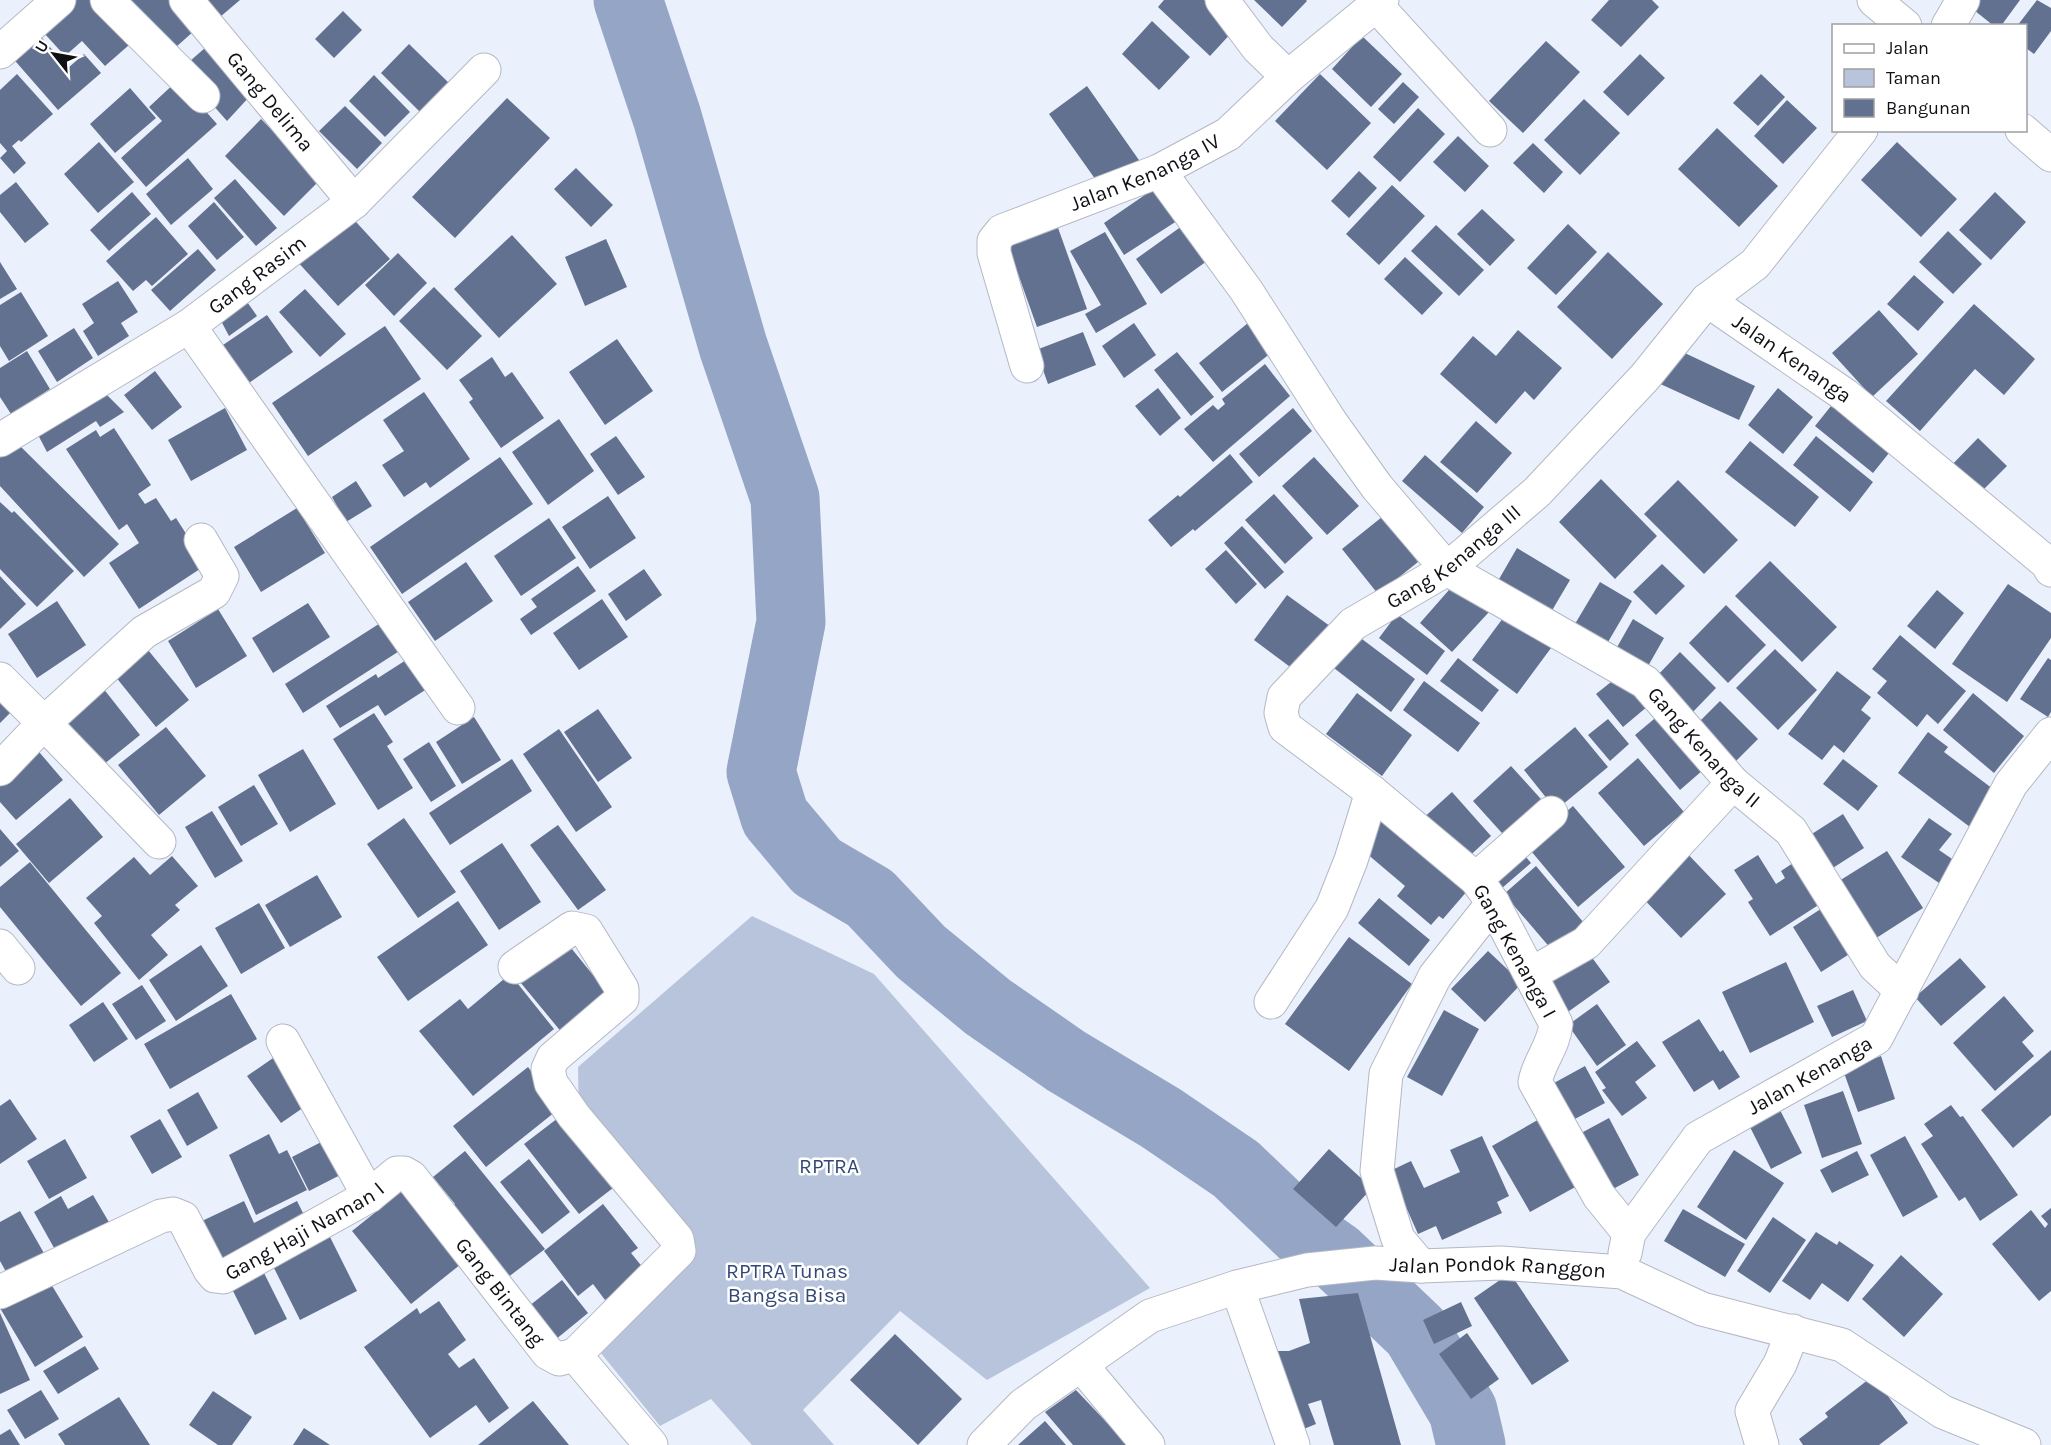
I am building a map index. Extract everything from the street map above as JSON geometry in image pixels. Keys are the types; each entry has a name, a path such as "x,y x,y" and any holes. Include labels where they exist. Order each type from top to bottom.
{"street":[{"path":"0,52 59,0"},
{"path":"107,0 203,96"},
{"name":"Gang Delima","path":"186,0 354,202"},
{"path":"1222,0 1258,48 1288,77"},
{"path":"1874,0 1903,24"},
{"path":"1949,24 1963,0"},
{"path":"1379,2 1490,130"},
{"name":"Jalan Kenanga IV","path":"1027,366 994,253 994,241 1002,231 1159,171 1228,134 1288,77 1379,2"},
{"name":"Gang Rasim","path":"0,440 189,326 354,202 484,70"},
{"name":"Jalan Kenanga","path":"1859,132 1755,264 1707,300 1845,395 2047,563 2051,570"},
{"path":"2024,132 2051,155"},
{"name":"Gang Kenanga II","path":"1159,171 1246,290 1330,421 1377,487 1447,569 1645,682 1733,783 1791,831 1875,966 1902,991"},
{"name":"Gang Kenanga III","path":"1372,792 1285,727 1281,713 1284,698 1353,624 1447,569 1537,492 1645,378 1707,300"},
{"path":"189,326 458,708"},
{"path":"0,769 44,723 144,632 214,592 222,576 201,540"},
{"path":"0,679 159,842"},
{"name":"Jalan Kenanga","path":"1622,1272 1629,1233 1698,1138 1876,1038 2011,784 2051,734"},
{"path":"1532,974 1586,943 1733,783"},
{"path":"1271,1002 1332,908 1351,860 1372,792"},
{"name":"Gang Kenanga I","path":"1372,792 1485,891 1532,974 1556,1024 1555,1036 1537,1069 1535,1082 1599,1196 1629,1233"},
{"path":"1421,1266 1398,1239 1377,1171 1386,1074 1435,976 1485,891 1551,813"},
{"path":"515,968 572,928 579,928 586,932 622,989 622,999 553,1058 548,1069 551,1083 574,1116 680,1245 679,1251 575,1355 651,1445"},
{"path":"283,1041 369,1196"},
{"name":"Gang Haji Naman I","path":"0,1292 161,1216 173,1214 183,1218 210,1270 215,1276 223,1277 369,1196 397,1173 404,1173"},
{"name":"Gang Bintang","path":"404,1173 411,1177 548,1353 559,1359 575,1355"},
{"name":"Jalan Pondok Ranggon","path":"984,1445 1023,1405 1150,1316 1237,1287 1307,1270 1375,1263 1421,1266 1501,1263 1622,1272 1702,1309 1842,1345 1943,1412 2024,1445"},
{"path":"1237,1287 1293,1445"},
{"path":"1762,1445 1752,1411 1780,1364 1792,1331"},
{"path":"1081,1365 1148,1445"}],"green space":[{"name":"RPTRA","path":"752,916 874,974 1150,1288 987,1380 900,1311 803,1410 834,1445 752,1445 711,1399 660,1426 592,1342 688,1245 579,1118 578,1067"}],"building":[{"path":"71,0 104,0 137,38 105,66 82,41 65,56 44,33"},
{"path":"120,0 181,0 203,23 167,55"},
{"path":"205,0 240,0 220,17"},
{"path":"1164,0 1204,0 1235,29 1210,56 1158,7"},
{"path":"1254,0 1306,0 1307,1 1282,27"},
{"path":"1609,0 1652,0 1659,7 1621,47 1591,20"},
{"path":"1968,0 2020,0 2002,24 1991,24 1965,3"},
{"path":"2037,0 2051,8 2051,31 2034,54 2027,49 2027,24 2019,24"},
{"path":"343,11 362,30 334,58 315,39"},
{"path":"1152,21 1190,57 1159,90 1122,54"},
{"path":"36,31 68,68 84,54 101,73 58,110 10,55"},
{"path":"1362,36 1402,74 1371,107 1332,69"},
{"path":"214,40 251,95 227,121 181,69"},
{"path":"1546,41 1580,72 1523,133 1489,101"},
{"path":"409,44 451,85 422,114 381,73"},
{"path":"1640,54 1665,78 1628,116 1603,92"},
{"path":"17,74 53,114 21,142 19,140 12,146 26,163 14,174 0,158 7,151 0,143 0,90"},
{"path":"1320,74 1371,123 1327,170 1275,121"},
{"path":"1761,74 1785,97 1758,126 1733,103"},
{"path":"374,75 410,112 385,137 349,101"},
{"path":"178,80 217,124 146,187 121,158 162,121 149,107"},
{"path":"1403,82 1419,97 1394,124 1378,109"},
{"path":"1087,86 1141,163 1103,190 1049,114"},
{"path":"130,88 156,118 115,153 90,124"},
{"path":"507,98 550,138 455,238 412,197"},
{"path":"1584,99 1620,133 1580,175 1544,140"},
{"path":"1787,100 1817,128 1783,164 1754,136"},
{"path":"345,106 382,143 357,169 319,131"},
{"path":"1418,108 1445,134 1400,182 1373,157"},
{"path":"261,119 321,179 284,216 225,156"},
{"path":"1717,128 1778,186 1739,227 1678,169"},
{"path":"1458,136 1489,166 1465,192 1433,162"},
{"path":"99,142 134,182 98,213 64,174"},
{"path":"1897,142 1957,199 1921,237 1861,180"},
{"path":"1533,143 1563,172 1544,193 1513,163"},
{"path":"188,158 213,189 171,225 146,194"},
{"path":"576,168 613,205 591,227 554,189"},
{"path":"1359,171 1377,188 1349,218 1331,201"},
{"path":"235,179 277,228 256,246 214,198"},
{"path":"16,182 49,224 25,243 0,212 0,195"},
{"path":"1392,185 1425,216 1379,265 1346,234"},
{"path":"1155,188 1180,219 1124,255 1104,223"},
{"path":"132,192 151,214 109,251 90,230"},
{"path":"1995,192 2026,222 1991,260 1959,230"},
{"path":"214,202 244,237 217,260 188,226"},
{"path":"1482,209 1515,240 1490,266 1457,234"},
{"path":"347,212 390,259 338,306 295,259"},
{"path":"156,217 188,254 152,286 146,280 133,291 106,261"},
{"path":"1568,224 1597,252 1556,295 1527,268"},
{"path":"1057,225 1087,309 1037,327 1007,243"},
{"path":"1436,225 1484,270 1459,296 1411,251"},
{"path":"1182,226 1207,261 1161,294 1136,259"},
{"path":"1948,231 1982,264 1953,294 1919,262"},
{"path":"1105,232 1147,304 1096,333 1085,314 1101,305 1070,251"},
{"path":"512,235 557,284 499,338 454,289"},
{"path":"606,239 627,287 585,306 565,257"},
{"path":"198,249 216,270 170,311 151,290"},
{"path":"1608,252 1663,304 1612,359 1557,307"},
{"path":"398,253 427,283 394,316 365,285"},
{"path":"1405,257 1443,293 1422,315 1384,279"},
{"path":"0,262 17,289 0,299"},
{"path":"1914,275 1944,302 1918,331 1887,304"},
{"path":"118,281 138,312 121,323 129,336 98,356 83,331 94,323 82,304"},
{"path":"434,287 482,336 447,370 399,321"},
{"path":"305,289 346,334 320,357 279,312"},
{"path":"21,292 48,336 9,361 0,346 0,305"},
{"path":"245,299 257,316 229,336 219,317"},
{"path":"1974,304 2035,359 2004,395 1975,369 1920,431 1886,401"},
{"path":"1879,310 1918,354 1872,397 1832,353"},
{"path":"267,315 293,352 249,383 223,345"},
{"path":"1134,323 1156,355 1124,378 1102,346"},
{"path":"1248,323 1272,352 1222,392 1199,363"},
{"path":"385,326 421,379 308,456 272,403"},
{"path":"74,328 93,358 57,382 38,351"},
{"path":"1518,330 1562,368 1534,400 1525,391 1496,424 1440,374 1473,336 1496,356"},
{"path":"1083,332 1096,365 1048,384 1036,350"},
{"path":"617,339 653,391 605,425 569,372"},
{"path":"1672,347 1755,386 1739,420 1656,382"},
{"path":"27,351 50,389 11,414 0,397 0,368"},
{"path":"1177,352 1214,397 1191,416 1154,370"},
{"path":"492,357 505,377 512,372 544,418 501,448 469,402 473,399 459,380"},
{"path":"1265,364 1290,396 1213,462 1184,429 1213,405 1218,410 1225,404 1222,399"},
{"path":"155,371 182,407 152,430 124,395"},
{"path":"1158,388 1181,418 1160,436 1135,406"},
{"path":"1778,388 1813,417 1783,454 1748,425"},
{"path":"103,391 124,412 100,427 96,421 47,452 36,431"},
{"path":"424,392 470,459 430,488 426,482 404,497 382,465 404,451 383,420"},
{"path":"1835,401 1893,448 1873,473 1815,426"},
{"path":"225,408 247,450 191,481 168,440"},
{"path":"1293,408 1312,431 1259,477 1239,454"},
{"path":"559,419 594,471 548,505 512,452"},
{"path":"1476,421 1512,453 1477,493 1440,462"},
{"path":"114,428 151,485 138,494 145,504 156,498 171,521 176,518 206,565 139,609 109,563 139,543 127,524 119,530 66,449 96,430 100,437"},
{"path":"616,436 645,477 618,495 590,454"},
{"path":"1816,436 1873,482 1850,512 1793,465"},
{"path":"1978,438 2007,466 1975,498 1946,471"},
{"path":"13,439 119,544 84,577 0,486 0,447"},
{"path":"1750,441 1819,497 1795,527 1725,472"},
{"path":"1230,454 1253,482 1195,531 1193,529 1171,547 1148,520 1178,495 1180,497"},
{"path":"1425,455 1484,507 1462,533 1402,481"},
{"path":"500,457 533,504 402,594 370,547"},
{"path":"1314,457 1359,506 1327,535 1282,486"},
{"path":"1601,479 1657,536 1615,579 1559,522"},
{"path":"1678,480 1738,540 1704,574 1644,514"},
{"path":"356,481 372,506 346,522 332,497"},
{"path":"1274,494 1313,538 1285,564 1245,520"},
{"path":"608,496 636,538 590,569 562,527"},
{"path":"0,502 12,513 14,511 74,571 37,607 0,569"},
{"path":"297,508 325,553 261,592 234,547"},
{"path":"1382,517 1418,562 1378,594 1342,549"},
{"path":"549,518 576,558 521,596 494,556"},
{"path":"1242,526 1284,572 1265,589 1224,543"},
{"path":"1517,548 1570,580 1544,624 1491,593"},
{"path":"1226,550 1257,584 1236,604 1205,569"},
{"path":"1770,561 1837,627 1802,662 1735,596"},
{"path":"466,562 493,601 435,641 408,602"},
{"path":"1662,564 1685,586 1656,615 1633,592"},
{"path":"578,566 596,591 531,635 520,619 537,607 531,599"},
{"path":"644,569 662,595 626,621 608,594"},
{"path":"0,576 26,604 0,629"},
{"path":"1456,582 1489,612 1452,652 1420,623"},
{"path":"1600,582 1632,601 1601,654 1569,634"},
{"path":"2008,584 2051,613 2051,638 2007,702 1952,664"},
{"path":"1937,590 1964,613 1935,649 1907,626"},
{"path":"1287,595 1334,629 1301,675 1254,640"},
{"path":"602,599 628,637 579,670 553,633"},
{"path":"57,601 86,645 37,678 8,634"},
{"path":"308,603 330,637 273,673 252,638"},
{"path":"1726,605 1766,645 1728,683 1689,643"},
{"path":"218,609 247,656 196,688 168,641"},
{"path":"1397,614 1445,651 1427,675 1379,638"},
{"path":"1506,614 1551,648 1517,694 1472,660"},
{"path":"1633,619 1664,638 1643,675 1612,656"},
{"path":"385,620 404,648 303,713 285,684"},
{"path":"1354,633 1415,679 1391,712 1330,665"},
{"path":"1900,635 1966,691 1938,724 1927,714 1917,727 1877,693 1887,681 1872,669"},
{"path":"1775,649 1817,690 1778,730 1736,688"},
{"path":"148,650 189,700 156,727 115,676"},
{"path":"1680,652 1716,688 1690,715 1654,679"},
{"path":"417,653 436,683 385,716 378,705 340,728 326,706 376,674 378,678"},
{"path":"1458,658 1499,690 1482,712 1440,681"},
{"path":"2048,658 2051,660 2051,712 2048,717 2020,699"},
{"path":"1837,671 1871,697 1861,710 1871,718 1844,753 1834,745 1822,760 1788,734"},
{"path":"1621,674 1648,706 1623,727 1596,694"},
{"path":"1424,681 1480,723 1458,752 1403,710"},
{"path":"99,683 140,735 98,769 57,718"},
{"path":"1357,693 1412,735 1382,776 1326,734"},
{"path":"1973,693 2024,736 1994,773 1943,730"},
{"path":"0,698 12,711 0,723"},
{"path":"1720,701 1758,739 1729,768 1691,730"},
{"path":"598,709 632,758 598,782 564,732"},
{"path":"1666,709 1711,763 1680,790 1635,735"},
{"path":"374,713 393,742 387,746 413,788 378,810 333,739"},
{"path":"474,717 501,760 462,784 436,742"},
{"path":"1608,719 1629,744 1610,761 1588,735"},
{"path":"166,727 206,776 159,815 118,765"},
{"path":"1575,727 1608,767 1556,810 1524,770"},
{"path":"559,729 612,807 576,832 523,754"},
{"path":"1928,732 1948,747 1944,752 1997,792 1970,827 1898,773"},
{"path":"429,742 456,786 431,802 403,759"},
{"path":"34,746 63,780 16,820 0,802 0,776"},
{"path":"303,749 336,804 290,832 258,775"},
{"path":"1638,758 1684,812 1644,846 1598,793"},
{"path":"512,759 532,791 450,845 429,813"},
{"path":"1843,759 1878,786 1858,811 1823,784"},
{"path":"1511,766 1549,808 1511,843 1473,801"},
{"path":"254,785 278,824 241,846 218,807"},
{"path":"1452,792 1491,836 1460,865 1420,821"},
{"path":"70,798 103,837 49,883 16,844"},
{"path":"1573,806 1625,867 1578,907 1526,845"},
{"path":"212,811 243,861 215,878 185,827"},
{"path":"1843,814 1864,848 1825,873 1804,839"},
{"path":"1384,817 1468,890 1443,919 1439,916 1431,925 1397,896 1405,886 1359,847"},
{"path":"404,818 456,892 418,918 367,844"},
{"path":"1929,818 1952,834 1939,850 1958,863 1942,885 1901,857"},
{"path":"558,825 606,890 578,910 530,845"},
{"path":"0,829 19,851 0,867"},
{"path":"502,843 541,902 499,930 460,871"},
{"path":"1682,848 1726,894 1681,938 1637,892"},
{"path":"1519,849 1531,863 1494,895 1482,882"},
{"path":"1887,851 1923,908 1867,944 1831,886"},
{"path":"1758,855 1776,884 1785,878 1781,871 1802,857 1820,904 1770,936 1748,902 1753,899 1734,870"},
{"path":"172,856 198,886 175,905 180,910 151,935 168,955 139,980 94,923 102,916 86,898 134,857 150,875"},
{"path":"30,862 121,973 81,1006 0,907 0,887"},
{"path":"1536,866 1584,923 1552,950 1504,894"},
{"path":"317,875 342,917 290,947 265,905"},
{"path":"1379,898 1430,940 1409,966 1358,923"},
{"path":"458,901 488,945 408,1001 377,957"},
{"path":"259,903 285,948 241,974 215,928"},
{"path":"1830,903 1859,948 1821,972 1793,927"},
{"path":"1349,937 1412,984 1349,1071 1285,1024"},
{"path":"563,938 610,996 563,1034 516,977"},
{"path":"201,945 228,986 176,1021 149,980"},
{"path":"1585,948 1610,982 1565,1014 1541,981"},
{"path":"1488,951 1522,983 1485,1022 1451,989"},
{"path":"1960,958 1986,987 1941,1026 1915,997"},
{"path":"1786,962 1814,1022 1750,1053 1722,992"},
{"path":"510,974 554,1029 473,1096 419,1031 460,999 468,1009"},
{"path":"142,985 166,1021 136,1040 112,1004"},
{"path":"1853,990 1867,1021 1832,1037 1817,1006"},
{"path":"231,994 257,1039 170,1089 144,1044"},
{"path":"2004,996 2034,1031 2022,1042 2034,1056 1995,1091 1953,1043"},
{"path":"103,1002 128,1039 94,1062 69,1025"},
{"path":"1597,1004 1626,1045 1597,1066 1568,1025"},
{"path":"1444,1010 1479,1029 1442,1096 1407,1077"},
{"path":"1699,1019 1720,1052 1723,1050 1740,1077 1719,1090 1713,1080 1694,1092 1662,1042"},
{"path":"1637,1041 1656,1066 1635,1082 1647,1098 1622,1116 1602,1090 1606,1088 1595,1072"},
{"path":"2051,1050 2051,1115 2013,1148 1981,1110"},
{"path":"276,1056 310,1103 281,1123 247,1076"},
{"path":"1881,1056 1895,1099 1858,1112 1843,1070"},
{"path":"1585,1066 1605,1103 1573,1120 1554,1083"},
{"path":"528,1067 560,1108 486,1167 453,1126"},
{"path":"1843,1091 1862,1144 1822,1158 1804,1105"},
{"path":"198,1092 218,1128 187,1146 167,1110"},
{"path":"10,1099 37,1139 0,1164 0,1106"},
{"path":"1951,1105 1960,1117 1963,1116 2018,1195 1980,1221 1965,1197 1959,1201 1921,1144 1933,1136 1924,1124"},
{"path":"1780,1110 1802,1153 1771,1169 1749,1125"},
{"path":"1550,1113 1588,1180 1530,1212 1492,1146"},
{"path":"558,1118 613,1188 579,1214 524,1144"},
{"path":"1609,1118 1639,1175 1602,1195 1572,1138"},
{"path":"160,1119 182,1157 152,1174 130,1136"},
{"path":"269,1134 279,1154 287,1150 307,1190 256,1215 229,1155"},
{"path":"333,1136 350,1170 309,1191 292,1157"},
{"path":"1482,1136 1509,1196 1497,1202 1502,1213 1442,1240 1436,1226 1418,1234 1390,1171 1411,1161 1424,1188 1460,1172 1450,1150"},
{"path":"1905,1136 1938,1197 1903,1217 1870,1155"},
{"path":"65,1139 87,1178 49,1199 27,1161"},
{"path":"1329,1149 1372,1188 1336,1227 1293,1189"},
{"path":"1734,1150 1784,1183 1746,1240 1697,1207"},
{"path":"465,1151 545,1249 507,1278 451,1207 455,1204 433,1177"},
{"path":"1857,1151 1869,1175 1832,1193 1820,1170"},
{"path":"529,1159 570,1212 542,1234 500,1182"},
{"path":"407,1187 466,1260 411,1304 352,1231"},
{"path":"93,1195 113,1229 58,1255 34,1212 61,1196 68,1209"},
{"path":"244,1201 254,1223 297,1201 310,1227 225,1269 202,1221"},
{"path":"603,1204 638,1248 631,1253 644,1269 605,1300 593,1284 578,1296 544,1251"},
{"path":"2051,1208 2051,1291 2039,1301 1992,1244 2031,1210 2045,1228 2048,1224 2041,1216"},
{"path":"1683,1209 1745,1244 1725,1277 1664,1241"},
{"path":"20,1211 45,1255 9,1277 0,1261 0,1222"},
{"path":"1773,1217 1806,1240 1770,1293 1737,1271"},
{"path":"327,1231 357,1291 300,1320 270,1260"},
{"path":"1816,1232 1837,1245 1839,1241 1874,1265 1848,1302 1822,1283 1810,1300 1782,1281"},
{"path":"1901,1255 1943,1294 1904,1337 1862,1299"},
{"path":"259,1263 287,1319 255,1335 227,1279"},
{"path":"1510,1273 1569,1361 1532,1385 1474,1298"},
{"path":"48,1279 83,1337 35,1367 0,1308"},
{"path":"562,1280 588,1313 555,1340 529,1306"},
{"path":"1358,1293 1401,1445 1334,1445 1321,1400 1308,1404 1316,1424 1294,1433 1270,1351 1289,1351 1310,1343 1299,1299"},
{"path":"439,1301 466,1340 448,1354 459,1368 474,1358 509,1408 489,1423 476,1405 430,1438 364,1347 417,1308 420,1314"},
{"path":"1461,1302 1472,1326 1434,1344 1423,1320"},
{"path":"0,1313 30,1380 0,1394"},
{"path":"1467,1333 1499,1379 1471,1399 1439,1354"},
{"path":"895,1334 962,1399 918,1445 850,1380"},
{"path":"85,1346 99,1369 58,1394 43,1371"},
{"path":"1873,1376 1908,1423 1879,1445 1803,1445 1799,1439 1828,1417 1825,1413"},
{"path":"41,1390 59,1419 25,1439 7,1410"},
{"path":"1076,1390 1128,1445 1073,1445 1045,1412"},
{"path":"213,1391 252,1417 232,1445 218,1445 189,1425"},
{"path":"119,1397 150,1445 65,1445 58,1434"},
{"path":"533,1401 569,1445 478,1445"},
{"path":"1045,1421 1066,1445 1018,1445"},
{"path":"304,1428 330,1445 293,1445"},
{"path":"10,1429 20,1445 0,1445 0,1435"}],"waterway":[{"path":"628,0 667,117 733,346 785,498 791,622 761,772 775,817 817,867 870,898 921,952 988,1007 1066,1061 1161,1118 1236,1169 1302,1232 1336,1256 1416,1332 1463,1411 1471,1445"}],"park label":[{"name":"RPTRA Tunas Bangsa Bisa","path":"787,1283"}]}
